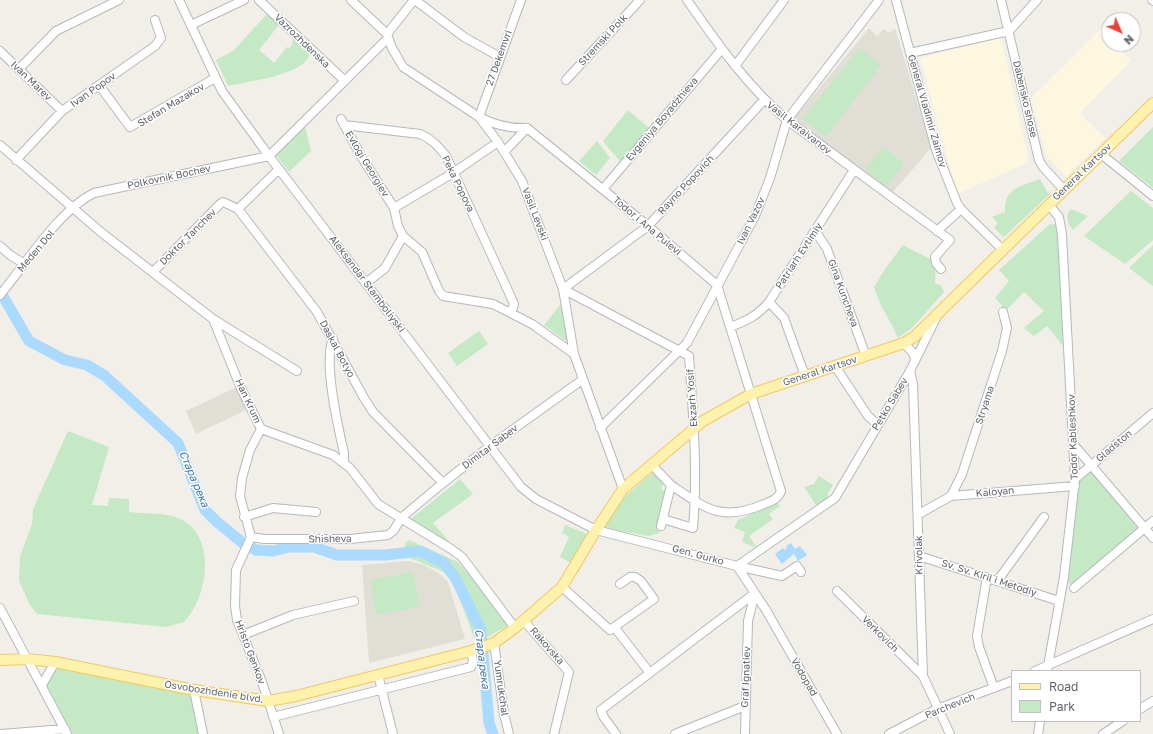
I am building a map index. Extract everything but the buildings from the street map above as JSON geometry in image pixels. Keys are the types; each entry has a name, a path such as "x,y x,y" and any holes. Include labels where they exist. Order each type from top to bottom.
{"main road":[{"name":"General Kartsov","path":"494,643 515,628 562,587 596,530 623,489 695,427 751,394 904,343 921,331 1153,103"},
{"name":"Osvobozhdenie blvd.","path":"0,660 28,658 55,662 194,690 268,701 296,696 378,675 471,651 494,643"}],"street":[{"path":"19,69 56,31 119,0"},
{"name":"Aleksandar Stamboliyski","path":"179,0 222,90 269,156 490,446 528,494 596,530"},
{"path":"191,25 244,0"},
{"name":"Vazrozhdenska","path":"259,0 345,82"},
{"name":"Vasil Levski","path":"351,0 386,38 403,67 479,116 498,142 522,181 531,199 563,289 574,354 582,380 623,489"},
{"path":"269,156 345,82 386,38 415,0 464,37 500,57"},
{"name":"27 Dekemvri","path":"479,116 521,0"},
{"name":"Stremski Polk","path":"566,80 640,0"},
{"name":"Vasil Karaivanov","path":"687,0 735,66 764,100 787,120 950,240 936,257 936,263 941,269"},
{"path":"735,66 784,0"},
{"name":"Ivan Vazov","path":"600,428 681,351 687,343 755,216 770,178 787,120 879,0"},
{"name":"General Vladimir Zaimov","path":"896,0 936,150 961,209 1003,250"},
{"name":"Dabensko shose","path":"1001,0 1039,160 1043,167 1064,190"},
{"path":"910,53 1009,31 1037,0"},
{"name":"Ivan Popov","path":"16,160 62,111 160,41 161,38 155,20"},
{"name":"Evgeniya Boyadzhieva","path":"603,189 722,49"},
{"name":"Ivan Marev","path":"0,50 62,111"},
{"name":"Stefan Mazakov","path":"99,85 130,128 215,78"},
{"name":"Rayno Popovich","path":"563,289 648,226 764,100"},
{"path":"479,116 501,126 511,128 527,128"},
{"name":"Evlogi Georgiev","path":"342,122 394,208 398,226 403,236 422,252 439,291 443,296 493,304 532,324 574,354"},
{"name":"Peka Popova","path":"342,122 420,134 430,138 446,156 514,304 511,313"},
{"path":"504,152 527,128"},
{"name":"Todor i Ana Pulevi","path":"527,128 648,226 717,285"},
{"name":"Evlogi Georgiev","path":"394,208 453,173 498,142"},
{"path":"0,145 16,160 153,272 213,318 297,371"},
{"path":"1101,154 1153,196"},
{"name":"Polkovnik Bochev","path":"73,207 84,198 94,193 269,156"},
{"path":"238,209 279,169"},
{"name":"Patriarh Evtimiy","path":"730,327 745,322 758,314 769,302 816,232 854,170"},
{"name":"Doktor Tanchev","path":"153,272 220,204 223,202 238,209"},
{"name":"Todor Kableshkov","path":"1048,668 1059,601 1075,482 1062,235 1059,217 1049,205"},
{"name":"Meden Dol","path":"0,295 23,263 73,207"},
{"name":"Daskal Botyo","path":"238,209 317,312 373,412 443,483"},
{"path":"937,231 961,209"},
{"name":"Gina Kuncheva","path":"816,232 827,249 866,356"},
{"path":"366,283 385,268 403,236"},
{"path":"0,246 10,255 23,263"},
{"path":"651,464 671,485 703,506 730,513 744,512 777,499 780,495 781,491 717,285"},
{"path":"563,289 681,351"},
{"path":"769,302 784,318 805,376"},
{"name":"Petko Sabev","path":"737,566 835,498 877,424 910,371 939,312"},
{"name":"Stryama","path":"951,496 964,466 1002,351 1007,328 1004,312"},
{"name":"Han Krum","path":"213,318 240,386 261,429 322,450 344,463 358,477 378,504 462,557 515,628"},
{"path":"333,339 330,354 333,390 344,453 344,463"},
{"path":"904,343 913,352 915,359"},
{"name":"Ekzarh Yosif","path":"671,485 662,523 693,528 696,458 695,427 689,356 681,351"},
{"path":"835,366 868,416 877,424"},
{"name":"Krivolak","path":"910,371 913,384 919,514 923,676 937,709 950,734"},
{"name":"Dimitar Sabev","path":"401,518 490,446 582,380"},
{"name":"Gladston","path":"1075,482 1092,465 1153,413"},
{"path":"250,539 240,496 242,478 250,450 261,429"},
{"path":"1074,444 1153,538"},
{"name":"Kaloyan","path":"919,514 951,496 1075,482"},
{"path":"244,517 273,508 316,512"},
{"path":"998,580 1044,517"},
{"name":"Shisheva","path":"250,539 382,537 394,530 401,518"},
{"path":"1074,588 1153,521"},
{"name":"Gen. Gurko","path":"596,530 737,566 771,619"},
{"name":"Hristo Genkov","path":"250,539 236,570 235,606 237,620 262,682 279,734"},
{"name":"Sv. Sv. Kiril i Metodiy","path":"919,556 998,580 1059,601"},
{"path":"737,566 782,576 797,566 801,572"},
{"path":"562,587 606,629 610,630 615,628 654,599 641,581 634,576 620,584"},
{"path":"987,577 977,636 979,647 994,688"},
{"name":"Verkovich","path":"837,591 923,676"},
{"path":"616,734 602,716 601,710 648,670 755,593"},
{"name":"Graf Ignatiev","path":"745,734 748,620 755,593"},
{"path":"243,635 293,615 354,601"},
{"path":"0,608 66,731 1,734"},
{"name":"Vodopad","path":"771,619 837,734"},
{"path":"1048,668 1153,619"},
{"name":"Rakovska","path":"524,620 569,672 554,734"},
{"path":"615,628 648,670"},
{"name":"Yumrukchal","path":"494,643 504,714 509,734"},
{"path":"273,717 471,666 473,661 471,651"},
{"path":"42,685 55,662"},
{"path":"378,675 393,734"},
{"name":"Parchevich","path":"889,734 937,709 1011,681"},
{"path":"194,690 203,734"},
{"path":"1141,709 1153,701"},
{"path":"675,734 745,706"},
{"path":"1038,734 1040,722"},
{"path":"1103,734 1121,722"}],"shaded area":[{"path":"869,28 877,36 884,29 889,33 895,28 931,148 893,192 793,120"},
{"path":"1100,30 1101,52 1123,52 1131,61 1080,113 1105,138 1066,176 1046,156 1031,98"},
{"path":"1001,38 1029,162 957,194 920,58"},
{"path":"239,386 250,408 196,434 186,411"},
{"path":"407,561 424,565 440,574 448,582 465,639 369,663 362,565"}],"green space":[{"path":"267,14 279,25 259,50 274,63 287,47 289,48 293,44 291,43 295,38 311,53 304,63 288,72 268,78 228,86 216,60 233,51"},
{"path":"860,48 881,65 826,137 802,119"},
{"path":"628,110 649,128 621,163 603,141"},
{"path":"305,126 311,151 289,172 275,154"},
{"path":"1153,127 1153,188 1119,161"},
{"path":"597,141 610,158 596,175 579,161"},
{"path":"883,147 904,163 886,186 865,169"},
{"path":"1040,179 1049,195 1004,237 994,228 998,223 992,217 1005,212 1007,197 1015,189"},
{"path":"1131,191 1153,208 1153,240 1125,264 1084,236"},
{"path":"1071,209 1088,216 1073,230 1067,217"},
{"path":"1050,224 1058,225 1063,346 1047,326 1034,336 1024,328 1044,311 1024,292 1000,317 1002,305 995,298 1009,281 999,270"},
{"path":"903,245 936,262 935,284 941,285 944,292 912,328 898,338 879,301 874,287"},
{"path":"1153,245 1153,286 1129,268"},
{"path":"564,300 572,345 544,325"},
{"path":"479,331 488,344 457,366 448,353"},
{"path":"68,431 109,447 92,505 108,506 109,498 129,499 129,512 170,515 189,524 198,535 203,549 205,565 203,581 199,597 193,611 184,622 166,627 37,614 30,605 19,581 20,557 32,524 33,509"},
{"path":"1092,465 1145,528 1074,588 1064,577 1075,479"},
{"path":"654,471 664,481 661,490 668,491 659,533 649,536 603,528 620,501"},
{"path":"819,476 833,485 827,495 829,497 818,508 804,487 814,484"},
{"path":"460,479 473,494 433,523 449,541 445,545 407,522"},
{"path":"778,503 780,506 769,514 773,519 749,536 757,548 742,542 745,532 734,528 738,520"},
{"path":"565,525 590,535 573,564 560,557 569,537 562,533"},
{"path":"409,540 458,562 511,624 476,643 453,581 446,573 403,555 405,543"},
{"path":"413,572 420,606 376,615 370,580"},
{"path":"55,662 194,690 203,734 67,734 42,685"}],"water":[{"path":"791,543 795,549 800,546 807,555 798,561 794,554 782,564 775,554 783,548 785,550 787,548 786,546"}],"waterway":[{"name":"Стара река","path":"0,291 29,341 65,360 87,365 105,376 178,443 205,510 244,544 256,550 273,551 289,547 314,547 337,555 386,555 420,551 444,563 456,579 481,630 489,723 493,734"}]}
